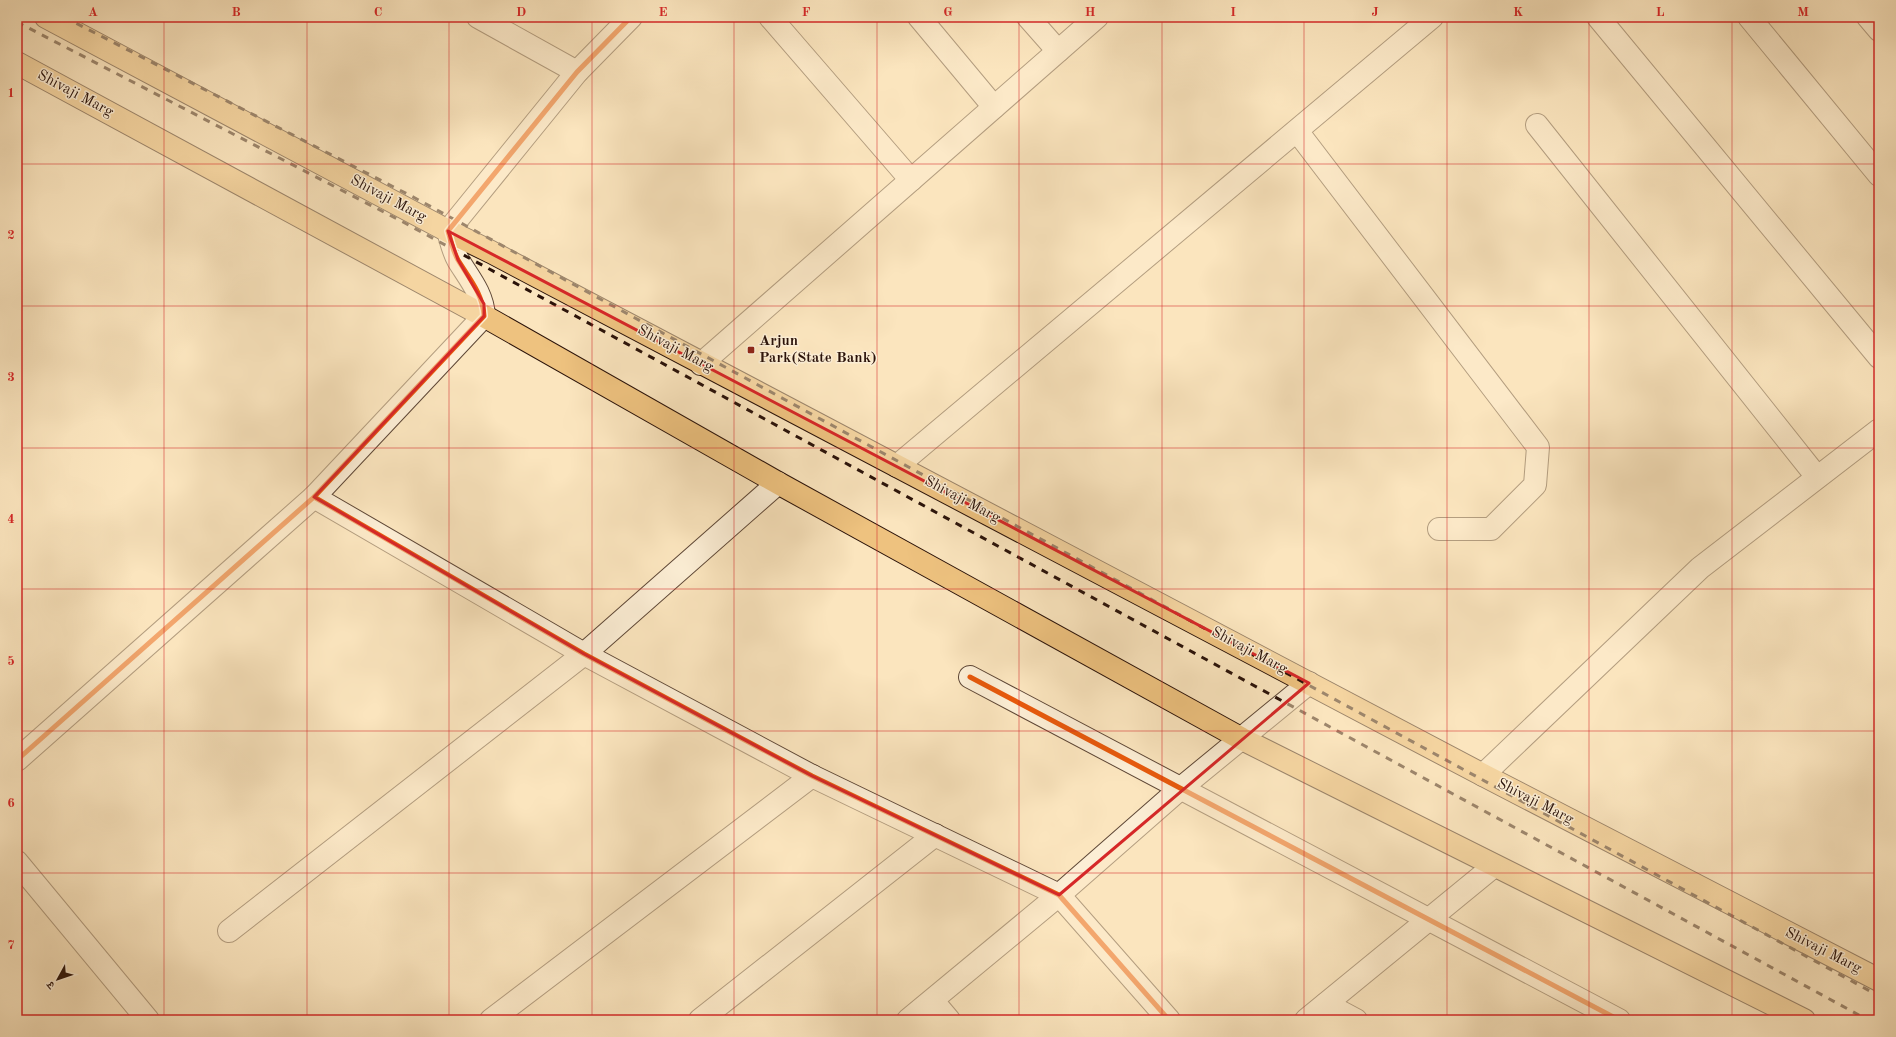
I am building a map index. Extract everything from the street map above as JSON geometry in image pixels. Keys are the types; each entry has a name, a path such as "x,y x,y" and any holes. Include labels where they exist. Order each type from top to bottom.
{"main road":[{"name":"Shivaji Marg","path":"46,17 448,231 492,252 701,364 1483,775 1879,980"},
{"name":"Shivaji Marg","path":"17,63 484,316 778,483 1242,739 1804,1020"}],"street":[{"path":"478,17 577,72"},
{"path":"17,760 314,497 484,316 484,304 452,246 448,231 577,72 631,17"},
{"path":"770,17 911,180"},
{"path":"919,17 994,107"},
{"path":"1028,17 1058,51"},
{"path":"701,364 1097,17"},
{"path":"897,466 1432,17"},
{"path":"1598,17 1879,357"},
{"path":"1749,17 1879,175"},
{"path":"1868,17 1879,30"},
{"path":"1537,125 1817,477"},
{"path":"1297,131 1538,447 1535,484 1491,529 1439,529"},
{"path":"1483,775 1700,568 1879,430"},
{"path":"229,931 584,654 778,483"},
{"path":"314,497 584,654 812,776 1060,895 1169,1020"},
{"path":"970,677 1619,1020"},
{"path":"908,1020 933,1001 1060,895 1181,788 1310,683"},
{"path":"491,1020 812,776"},
{"path":"700,1020 935,835"},
{"path":"17,862 148,1020"},
{"path":"1306,1020 1494,866"},
{"path":"933,1001 949,1020"},
{"path":"1326,1004 1356,1020"}],"highlighted area":[{"path":"448,231 1309,683 1059,895 812,776 584,654 314,497 484,316 484,304 458,260"}],"railway":[{"path":"64,17 415,198 1879,996"},
{"path":"17,22 403,222 1868,1020"}],"cycle path":[{"path":"17,760 314,497 484,316 481,300 471,280 456,257 448,231 577,72 631,17"},
{"path":"314,497 584,654 812,776 1059,895 1169,1020"},
{"path":"970,677 1619,1020"}],"place":[{"name":"Arjun Park(State Bank)","path":"751,350"}]}
